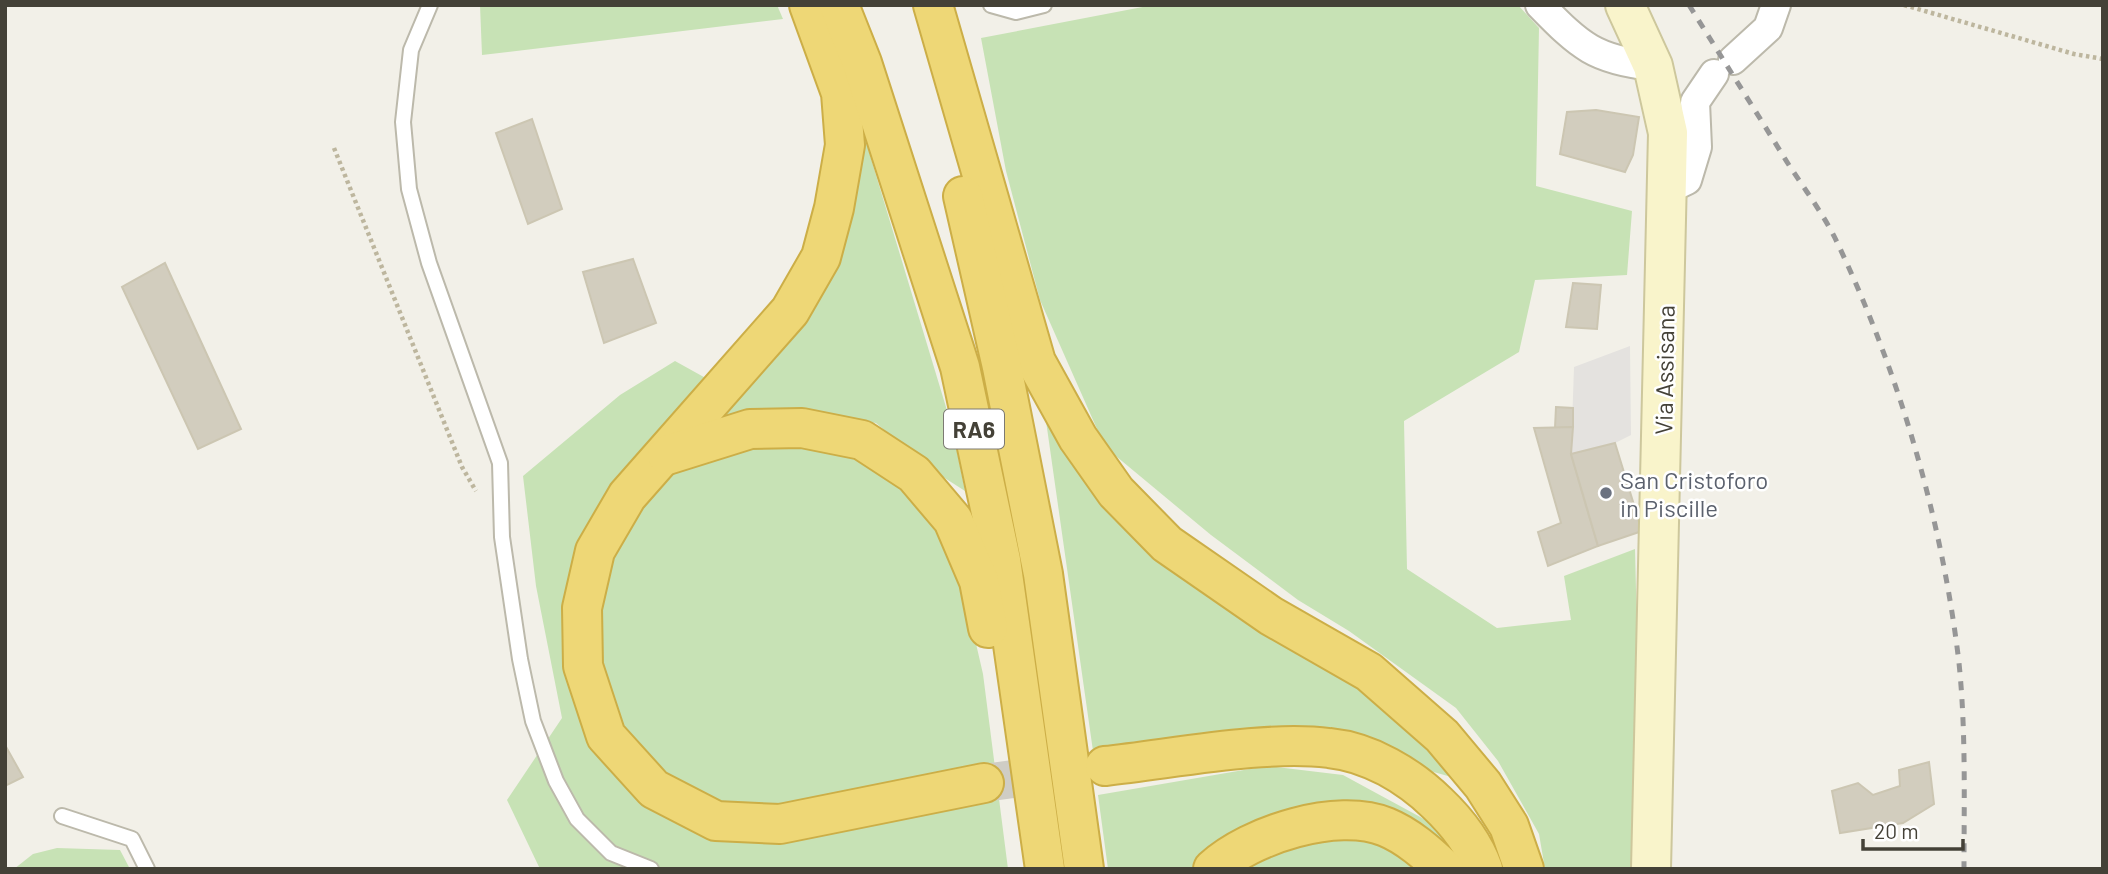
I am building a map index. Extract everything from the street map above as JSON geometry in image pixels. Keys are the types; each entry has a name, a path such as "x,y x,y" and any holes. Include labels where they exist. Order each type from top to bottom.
{"highway":[{"path":"809,5 841,93 845,145 834,208 821,257 790,311 627,496 595,551 582,608 583,666 606,736 654,789 716,821 780,824 984,783"},
{"name":"RA6","path":"839,5 862,63 960,367 1002,560 1045,869"},
{"name":"RA6","path":"912,5 958,171 1043,574 1084,869"},
{"path":"933,5 1035,362 1077,438 1116,492 1167,544 1271,617 1369,672 1442,736 1483,785 1509,826 1524,869"},
{"path":"665,456 750,429 803,428 862,440 914,474 953,520 979,581 998,677 1020,869"},
{"path":"1105,766 1287,746 1332,748 1370,759 1413,780 1452,818 1483,869"},
{"path":"1213,869 1228,855 1284,832 1322,821 1351,819 1386,827 1421,848 1444,869"}],"main road":[{"name":"Via Assisana","path":"1625,5 1653,66 1668,133 1651,869"}],"street":[{"path":"1539,5 1577,43 1616,62 1653,66"},
{"path":"1668,189 1687,180 1697,147 1695,102 1723,67 1768,28 1776,5"}],"lane":[{"path":"430,5 411,50 403,122 409,189 429,263 500,463 502,537 520,659 533,722 556,781 577,819 611,853 651,869"},
{"path":"991,5 1016,12 1044,5"},
{"path":"61,816 132,839 147,869"}],"path":[{"path":"1904,5 2074,54 2103,59"},
{"path":"334,148 462,467 502,537"}],"green space":[{"path":"480,5 777,5 783,19 482,55"},
{"path":"1153,5 1518,5 1539,28 1536,186 1632,211 1627,275 1535,280 1519,352 1404,421 1407,569 1497,628 1571,620 1564,576 1635,549 1639,713 1631,869 1545,869 1539,834 1498,761 1456,708 1349,631 1298,600 1211,535 1105,447 1040,300 1006,171 981,38"},
{"path":"863,132 952,427 965,491 926,466 876,423 814,412 898,476 953,544 983,674 1008,869 540,869 507,800 562,718 536,586 523,476 620,395 675,361 738,396"},
{"path":"1046,421 1114,516 1434,742 1462,780 1423,769 1372,739 1259,727 1159,751 1093,751"},
{"path":"1267,766 1343,775 1446,831 1456,849 1402,823 1332,811 1277,812 1221,842 1193,869 1108,869 1098,795"},
{"path":"1325,829 1389,841 1427,869 1234,869"},
{"path":"57,848 120,850 130,869 14,869 33,854"}],"shaded area":[{"path":"1630,346 1631,435 1615,443 1571,454 1574,367"}],"building":[{"path":"1596,110 1639,117 1633,155 1625,172 1560,154 1567,112"},
{"path":"532,119 562,209 528,224 496,133"},
{"path":"633,259 656,323 604,343 583,272"},
{"path":"165,263 241,429 198,449 122,287"},
{"path":"1573,283 1601,285 1597,329 1566,327"},
{"path":"1556,407 1573,408 1573,427 1555,428"},
{"path":"1573,427 1571,454 1598,546 1548,566 1538,532 1561,523 1534,428"},
{"name":"San Cristoforo in Piscille","path":"1615,443 1642,531 1598,546 1571,454"},
{"path":"5,745 23,777 5,786"},
{"path":"1929,762 1934,804 1903,823 1840,833 1832,791 1858,783 1873,795 1900,786 1899,770"}],"tunnel":[{"path":"984,783 1065,772"}],"railway":[{"path":"1689,5 1830,228 1879,339 1914,445 1941,554 1959,663 1964,740 1964,869"}],"place":[{"name":"San Cristoforo in Piscille","path":"1606,493"}]}
